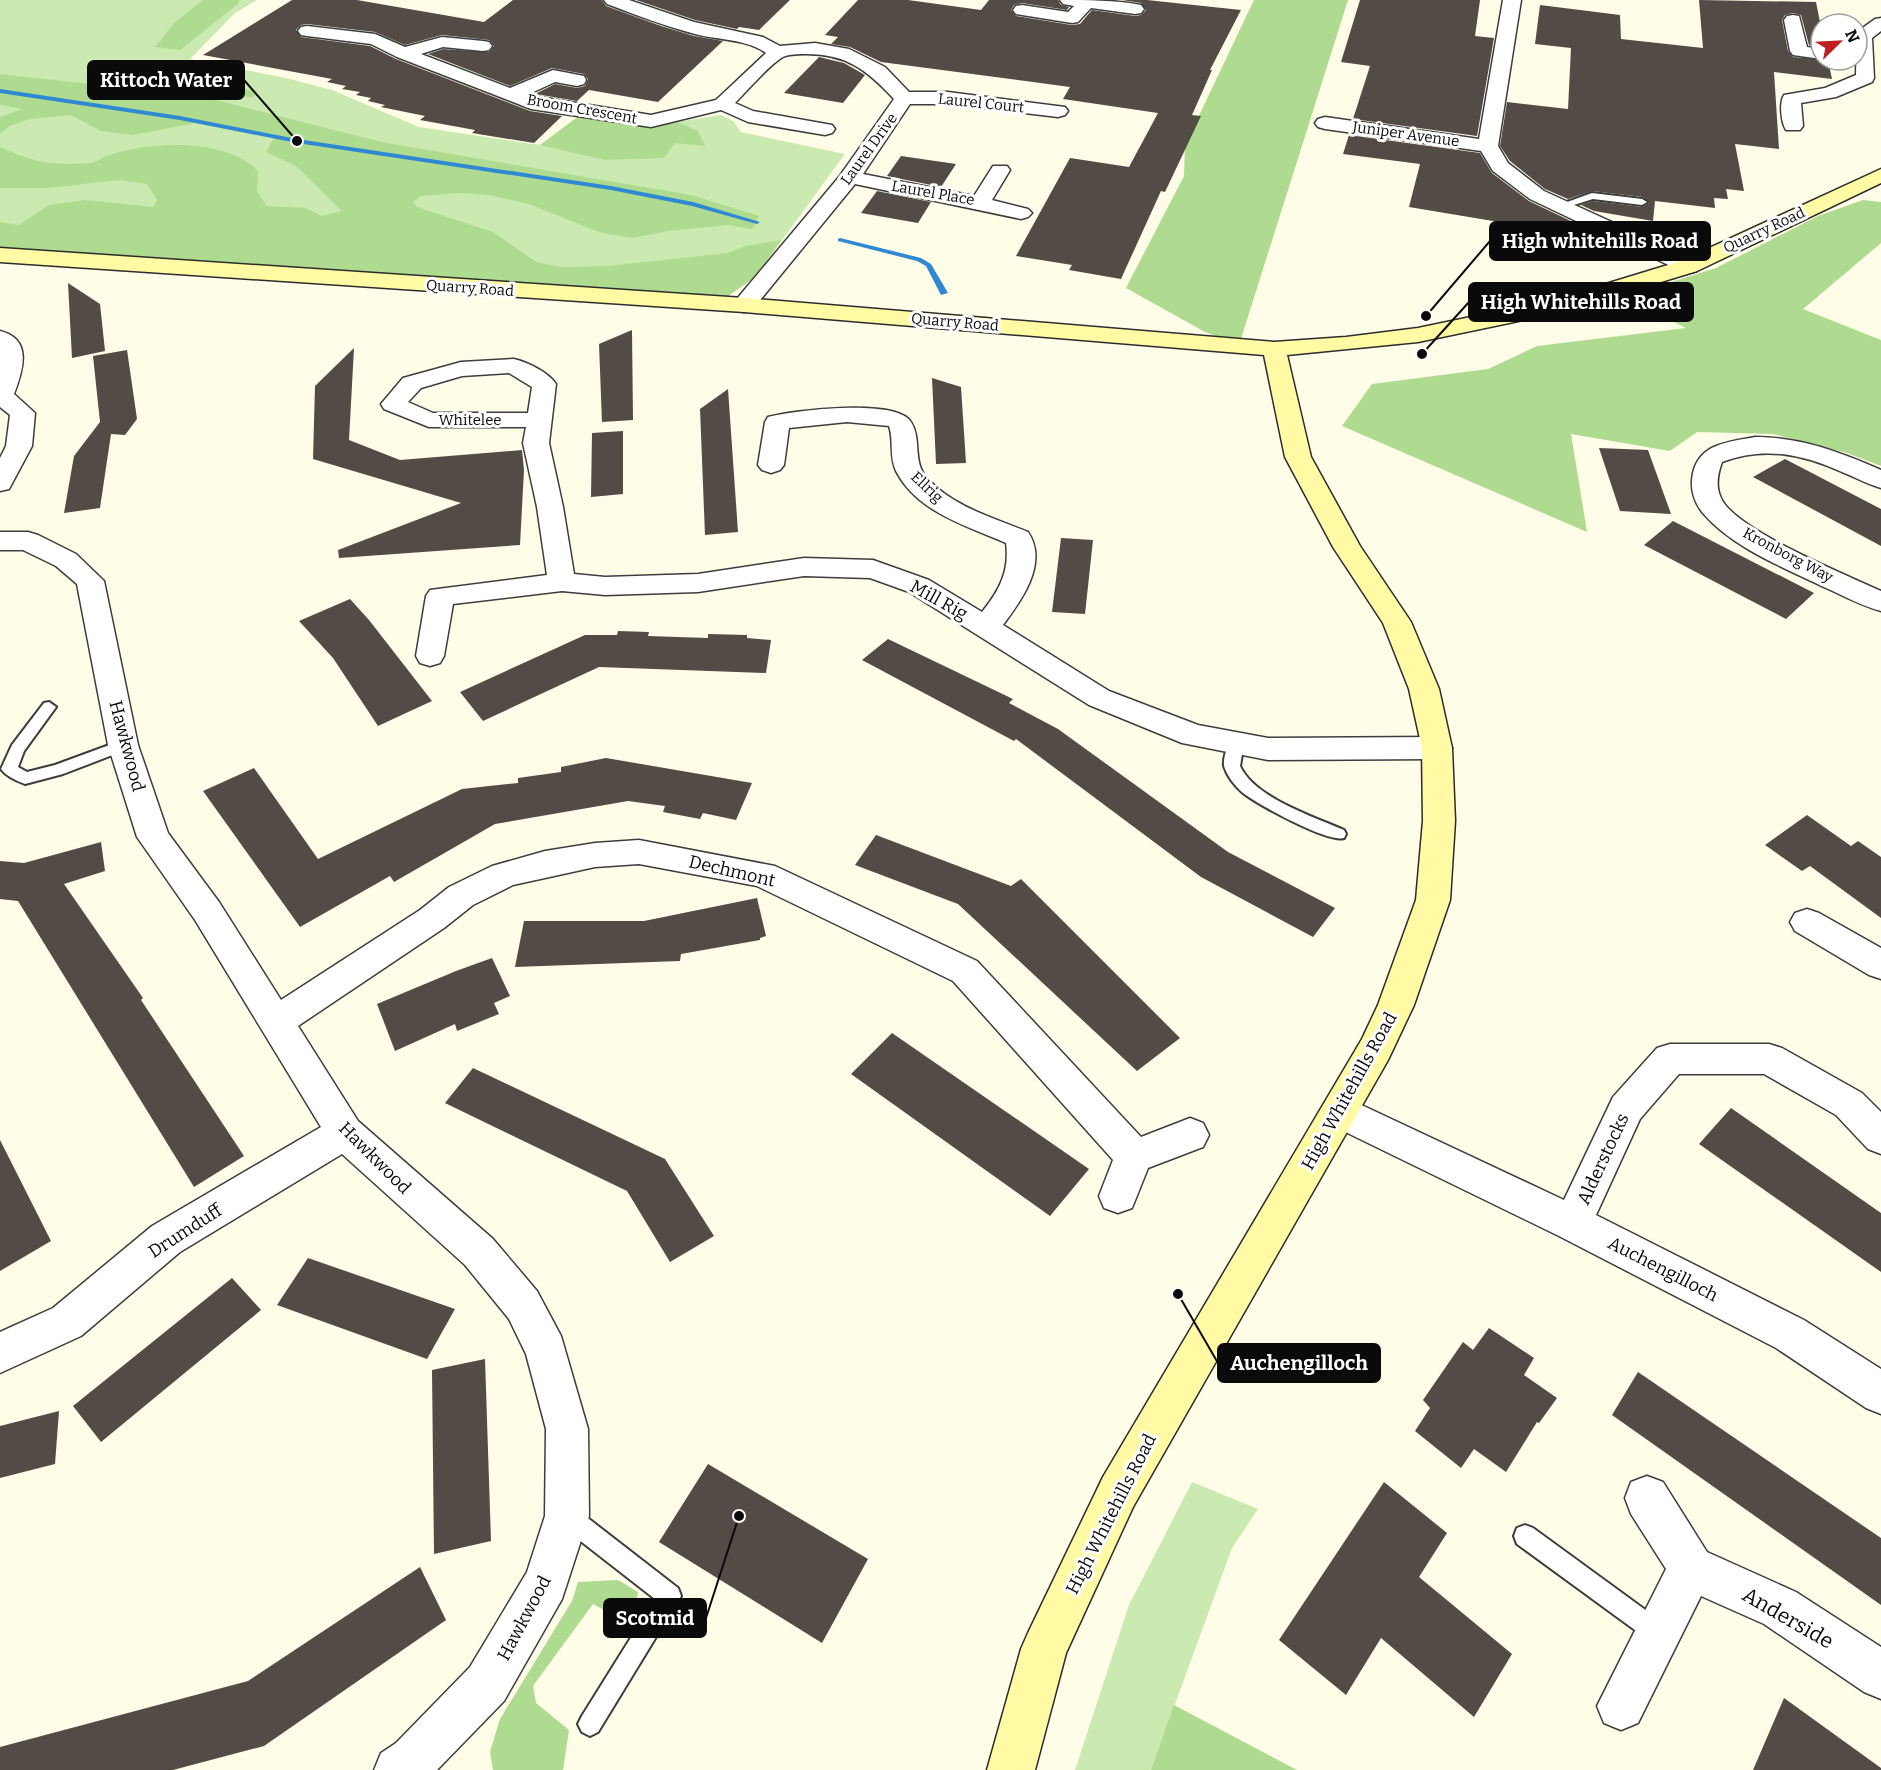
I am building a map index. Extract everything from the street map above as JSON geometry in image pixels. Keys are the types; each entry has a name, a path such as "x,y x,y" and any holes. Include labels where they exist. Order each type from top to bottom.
{"street":[{"path":"613,0 702,32 771,46 776,53 723,104 748,116 825,129"},
{"path":"1512,0 1488,146 1500,167 1537,195 1689,266"},
{"path":"1022,10 1076,7 1133,17"},
{"path":"1793,20 1799,51 1809,52"},
{"name":"Broom Crescent","path":"307,31 375,39 403,53 531,103 651,121 723,104"},
{"path":"403,53 442,42 483,46"},
{"name":"Laurel Drive","path":"744,306 884,132 904,98 878,72 863,62 837,52 790,48 776,53"},
{"path":"1793,126 1791,99 1829,93 1865,78 1864,72"},
{"name":"Broom Crescent","path":"510,95 553,76 577,80"},
{"name":"Laurel Court","path":"904,98 948,98 1058,111"},
{"name":"Juniper Avenue","path":"1325,123 1488,146"},
{"name":"Laurel Place","path":"849,177 980,203 1000,171"},
{"name":"Quarry Road","path":"0,255 744,306 1275,349 1346,344 1440,330 1558,306 1689,266 1881,175"},
{"path":"980,203 1021,213"},
{"path":"0,339 9,343 10,369 1,395 23,412 19,446 0,483"},
{"name":"High Whitehills Road","path":"1011,1770 1044,1649 1118,1492 1249,1262 1340,1112 1375,1049 1396,1005 1433,900 1439,821 1437,748 1424,689 1397,622 1347,547 1298,457 1275,349"},
{"name":"Whitelee","path":"539,420 429,420 393,404 412,383 461,369 514,366 544,384 536,443 550,507 562,582"},
{"name":"Ellrig","path":"771,465 777,422 847,415 896,419 900,422 904,435 903,458 910,473 928,492 956,512 1019,538 1023,553 1014,589 986,627"},
{"name":"Kronborg Way","path":"1881,480 1812,450 1755,445 1738,447 1712,457 1704,479 1707,499 1712,507 1741,531 1881,602"},
{"name":"Hawkwood","path":"0,541 28,541 66,560 90,581 123,745 153,837 207,911 345,1133 479,1252 523,1305 546,1350 567,1429 567,1516 546,1583 487,1684 410,1766"},
{"name":"Mill Rig","path":"430,656 440,596 562,582 606,586 698,583 804,567 873,569 919,586 1099,698 1193,735 1268,748 1437,748"},
{"name":"Dechmont","path":"275,1023 432,919 461,896 504,875 585,856 639,852 763,875 965,971 1134,1155"},
{"path":"1807,922 1881,965"},
{"name":"Alderstocks","path":"1573,1223 1626,1108 1670,1059 1769,1059 1865,1102 1881,1137"},
{"name":"Auchengilloch","path":"1340,1112 1573,1223 1790,1334 1881,1393"},
{"name":"Drumduff","path":"0,1353 67,1322 166,1239 345,1133"},
{"path":"1118,1196 1134,1155 1190,1135"},
{"path":"1621,1706 1691,1568 1647,1498"},
{"name":"Anderside","path":"1691,1568 1780,1608 1881,1675"}],"lane":[{"path":"1561,206 1593,196 1642,202"},
{"path":"49,707 16,749 9,769 25,778 58,770 123,745"},
{"path":"1236,743 1232,766 1238,780 1251,792 1338,834"},
{"path":"567,1516 670,1596 590,1724"},
{"path":"1525,1536 1658,1634"}],"green space":[{"path":"0,0 257,0 235,13 190,59 286,78 332,90 419,127 540,145 579,116 644,127 721,115 733,121 741,132 845,154 755,277 728,296 0,248"},
{"path":"203,0 239,0 239,3 180,50 155,47 174,23"},
{"path":"1254,0 1348,0 1239,345 1205,332 1126,288 1184,176 1185,145"},
{"path":"0,74 134,89 168,88 185,81 258,91 253,97 211,95 216,100 381,142 691,195 759,216 752,229 728,225 668,231 633,238 599,232 529,204 489,195 458,193 421,196 413,202 417,207 493,232 536,262 561,267 608,266 728,253 746,246 781,240 755,277 728,296 0,248 0,222 19,225 49,205 85,200 153,207 157,200 147,184 119,180 49,188 0,188 0,147 33,159 64,164 92,163 110,155 146,147 187,145 208,148 244,160 258,171 257,191 267,206 305,208 322,216 342,211 296,166 266,152 276,134 196,123 133,135 101,131 71,115 29,119 10,126 0,134 0,117 22,109 0,105"},
{"path":"579,116 644,127 677,122 698,131 705,146 675,143 664,158 605,160 540,145"},
{"path":"1863,200 1881,202 1881,243 1803,309 1881,340 1881,466 1847,453 1773,434 1697,432 1670,451 1571,434 1587,532 1342,426 1372,384 1488,369 1537,346 1686,328 1623,297 1716,268 1818,216"},
{"path":"1192,1482 1258,1509 1232,1548 1151,1770 1075,1770 1129,1605"},
{"path":"618,1580 638,1592 633,1626 593,1604 533,1686 536,1703 569,1730 563,1770 493,1770 490,1752 500,1719 572,1601 578,1582"},
{"path":"1174,1705 1297,1770 1151,1770"}],"building":[{"path":"292,0 357,0 484,22 513,0 602,0 606,6 661,26 694,36 723,41 658,102 589,90 577,101 535,94 555,84 577,88 585,86 588,79 584,74 552,68 510,86 428,54 443,49 489,52 494,46 489,40 442,35 405,45 375,32 307,24 301,25 296,30 301,37 370,46 396,59 530,111 562,116 534,143 472,133 475,130 420,120 425,116 381,107 385,105 368,101 371,98 356,95 360,92 342,89 346,86 327,82 332,79 203,55"},
{"path":"636,0 790,0 759,30 739,27 737,29 695,20"},
{"path":"858,0 908,0 981,10 989,0 1058,0 1061,5 1069,7 1067,10 1022,3 1014,5 1011,10 1016,16 1072,25 1080,24 1092,10 1135,16 1141,15 1146,10 1141,3 1122,0 1147,0 1241,10 1210,70 1212,70 1192,115 1201,116 1165,192 1161,191 1121,279 1069,270 1072,265 1016,256 1070,158 1129,167 1158,113 1063,99 1070,87 881,62 850,47 831,44 838,37 825,35"},
{"path":"1360,0 1480,0 1475,36 1494,38 1477,136 1353,119 1370,66 1341,62"},
{"path":"1699,0 1816,2 1818,12 1809,12 1809,45 1801,15 1793,13 1785,15 1782,20 1788,51 1793,57 1809,58 1809,72 1831,72 1832,79 1774,72 1779,149 1735,144 1744,191 1726,189 1728,199 1714,198 1715,208 1655,201 1653,221 1594,211 1581,205 1593,201 1642,207 1649,203 1643,197 1592,191 1568,199 1545,189 1510,161 1500,146 1507,102 1568,109 1571,48 1535,44 1540,5 1620,15 1621,39 1703,48"},
{"path":"819,57 844,63 865,75 843,103 784,93"},
{"path":"1349,135 1480,153 1492,173 1529,201 1577,224 1576,245 1546,241 1546,233 1499,227 1499,222 1409,207 1420,164 1343,154"},
{"path":"901,156 956,164 941,187 887,176"},
{"path":"877,191 931,202 918,223 861,213"},
{"path":"68,283 100,304 105,351 72,358"},
{"path":"632,330 633,420 602,422 599,344"},
{"path":"354,348 349,440 400,460 522,450 524,470 520,545 339,558 338,550 461,503 313,459 315,386"},
{"path":"127,350 137,419 125,435 111,434 100,508 64,513 74,456 100,422 93,356"},
{"path":"932,378 961,387 966,463 936,464"},
{"path":"728,389 738,532 705,535 700,409"},
{"path":"623,431 623,494 591,497 592,433"},
{"path":"1599,448 1648,450 1671,514 1620,511"},
{"path":"1785,459 1881,509 1881,546 1753,477"},
{"path":"1673,521 1814,593 1786,619 1644,545"},
{"path":"1061,538 1093,540 1085,614 1052,612"},
{"path":"350,599 432,701 378,726 333,658 299,621"},
{"path":"618,631 649,632 648,636 708,638 708,634 747,635 747,638 771,640 766,673 599,667 483,721 460,692 585,635 617,635"},
{"path":"888,639 1013,699 1009,703 1058,729 1228,852 1335,908 1313,937 1201,877 1016,739 1014,741 862,660"},
{"path":"606,758 752,783 736,820 703,813 700,819 663,812 665,806 628,801 495,824 394,882 390,876 300,927 203,791 254,768 318,859 462,789 518,783 518,778 561,772 561,767"},
{"path":"1807,815 1851,846 1858,841 1881,857 1881,918 1810,866 1802,871 1765,845"},
{"path":"876,835 1011,886 1021,879 1180,1038 1137,1071 958,904 855,865"},
{"path":"101,842 105,871 64,884 143,998 141,1000 244,1156 194,1187 18,901 0,899 0,861 24,863"},
{"path":"757,898 766,936 760,940 681,954 680,961 515,967 524,921 644,921"},
{"path":"492,958 510,996 494,1003 499,1014 457,1031 455,1024 395,1051 377,1004"},
{"path":"892,1033 1089,1169 1050,1216 851,1074"},
{"path":"473,1068 665,1159 714,1236 670,1262 627,1191 445,1103"},
{"path":"1731,1108 1881,1213 1881,1272 1699,1144"},
{"path":"0,1140 51,1241 0,1271"},
{"path":"308,1258 455,1309 427,1359 277,1305"},
{"path":"232,1278 261,1310 101,1442 73,1406"},
{"path":"1489,1328 1534,1358 1524,1375 1557,1398 1539,1423 1537,1422 1506,1472 1474,1449 1461,1468 1415,1431 1430,1408 1423,1400 1463,1342 1473,1350"},
{"path":"485,1359 491,1541 434,1554 432,1370"},
{"path":"1638,1372 1881,1538 1881,1605 1612,1415"},
{"path":"59,1411 55,1464 0,1478 0,1426"},
{"path":"708,1464 868,1559 822,1643 659,1542"},
{"path":"1384,1482 1447,1533 1419,1577 1512,1654 1474,1717 1381,1638 1346,1695 1279,1640"},
{"path":"420,1567 446,1620 264,1746 173,1770 0,1770 0,1747 248,1681"},
{"path":"1784,1698 1881,1768 1881,1770 1753,1770"}],"waterway":[{"path":"0,91 180,118 297,141 611,188 693,204 757,222"},
{"path":"840,240 919,259 929,265 944,293"}],"place":[{"name":"Kittoch Water","path":"297,141"},
{"name":"High whitehills Road","path":"1426,316"},
{"name":"High Whitehills Road","path":"1422,354"},
{"name":"Auchengilloch","path":"1178,1294"},
{"name":"Scotmid","path":"739,1516"}]}
